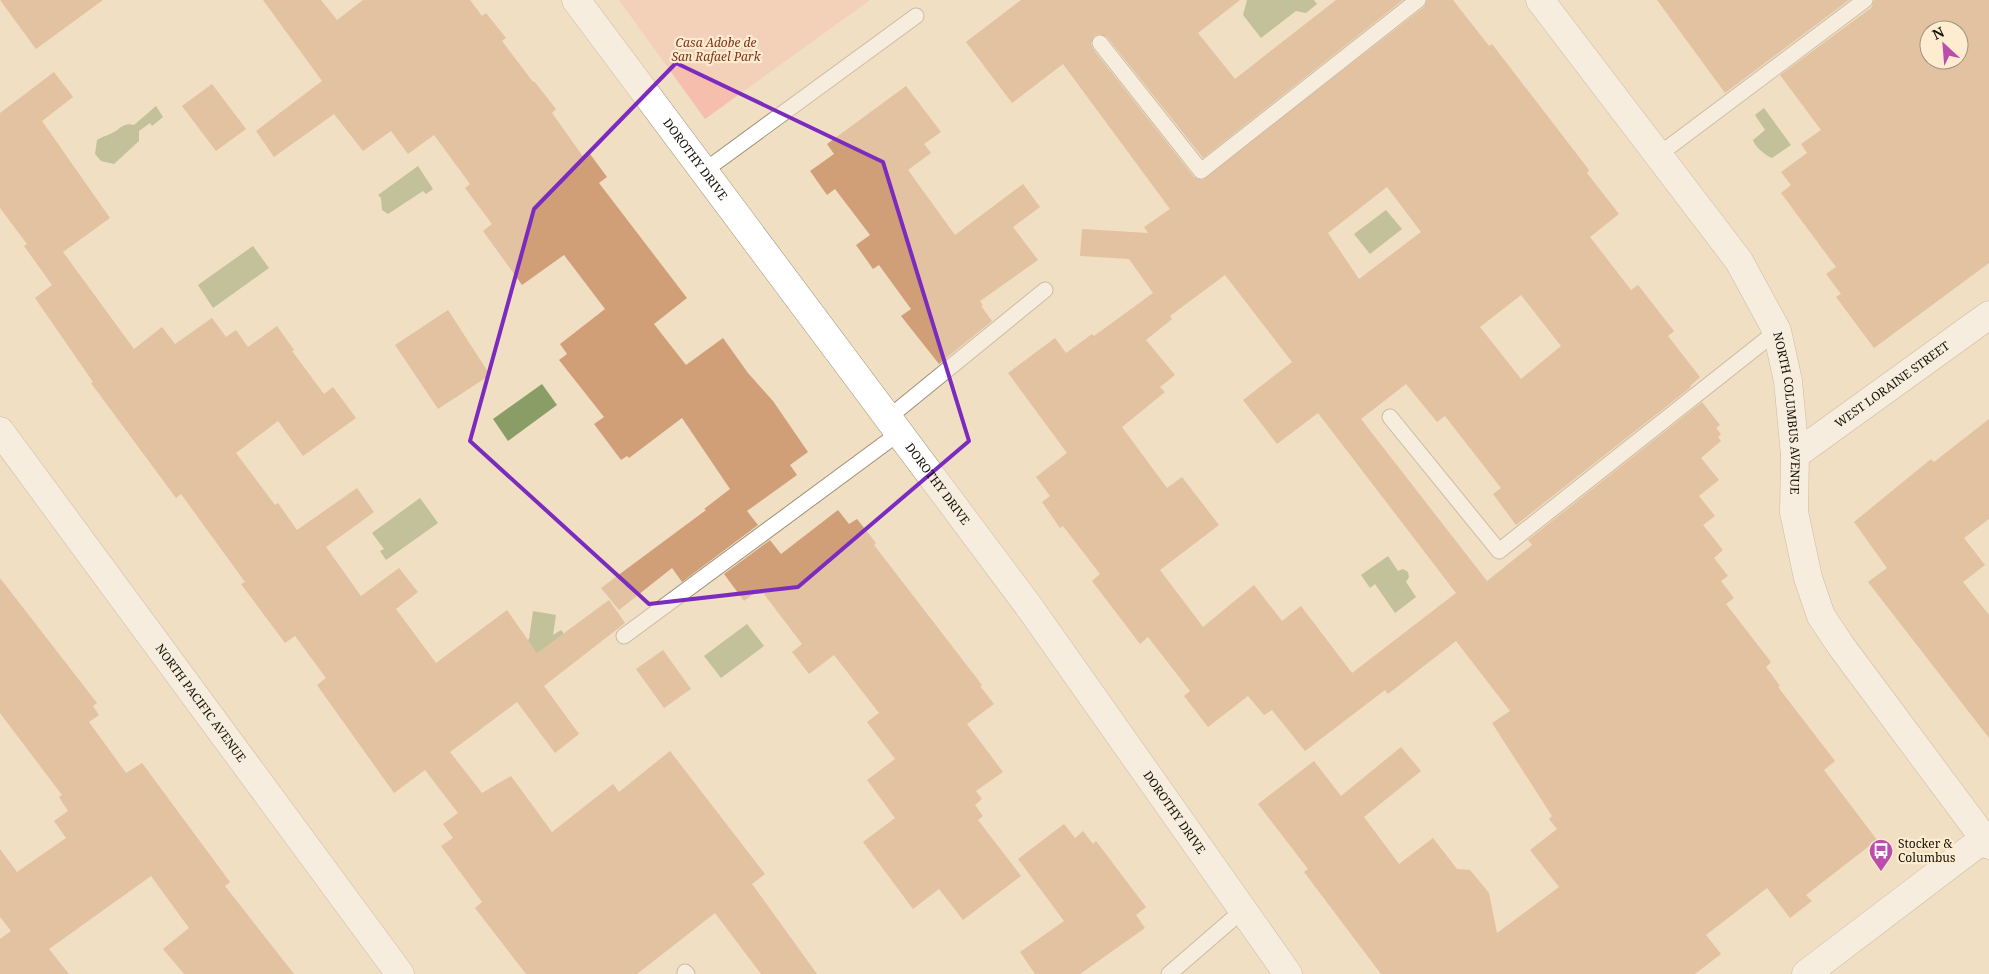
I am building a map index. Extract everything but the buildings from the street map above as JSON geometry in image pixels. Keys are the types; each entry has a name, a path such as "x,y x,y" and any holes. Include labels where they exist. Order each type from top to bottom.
{"street":[{"name":"DOROTHY DRIVE","path":"576,0 1030,608 1288,974"},
{"name":"NORTH COLUMBUS AVENUE","path":"1540,0 1657,156 1739,261 1777,331 1788,381 1795,455 1794,512 1808,578 1821,616 1841,646 1988,840"},
{"name":"WEST LORAINE STREET","path":"1795,455 1989,315"},
{"name":"NORTH PACIFIC AVENUE","path":"0,431 400,974"},
{"path":"1806,974 1988,840"}],"lane":[{"path":"1100,43 1201,171 1418,0"},
{"path":"1657,156 1865,0"},
{"path":"704,172 916,16"},
{"path":"624,636 893,425 1045,290"},
{"path":"1390,417 1499,551 1777,331"},
{"path":"1169,974 1243,910"}],"highlighted area":[{"path":"676,63 883,162 969,441 798,587 649,604 470,441 534,209"}],"green space":[{"name":"Casa Adobe de San Rafael Park","path":"619,0 870,0 705,119"}],"shaded area":[{"path":"1247,0 1314,0 1317,4 1306,13 1296,11 1261,38 1243,15"},
{"path":"156,106 163,117 152,126 150,123 139,131 139,141 114,164 101,161 95,154 97,140 125,125 134,125"},
{"path":"1764,108 1791,145 1772,158 1766,155 1753,140 1765,130 1755,115"},
{"path":"418,166 433,189 426,194 423,191 388,214 382,210 381,198 378,195"},
{"path":"1386,210 1402,229 1370,254 1354,234"},
{"path":"253,246 269,268 213,308 198,285"},
{"path":"542,384 557,405 508,441 493,419"},
{"path":"420,498 438,523 386,560 380,551 384,549 372,533"},
{"path":"1388,556 1398,571 1403,569 1408,572 1409,577 1406,582 1416,597 1395,613 1375,584 1370,588 1361,575"},
{"path":"533,611 556,615 553,635 561,630 568,640 533,666 518,647 529,639"},
{"path":"747,624 764,646 721,678 704,656"}],"place":[{"name":"Stocker & Columbus","path":"1881,872"}]}
